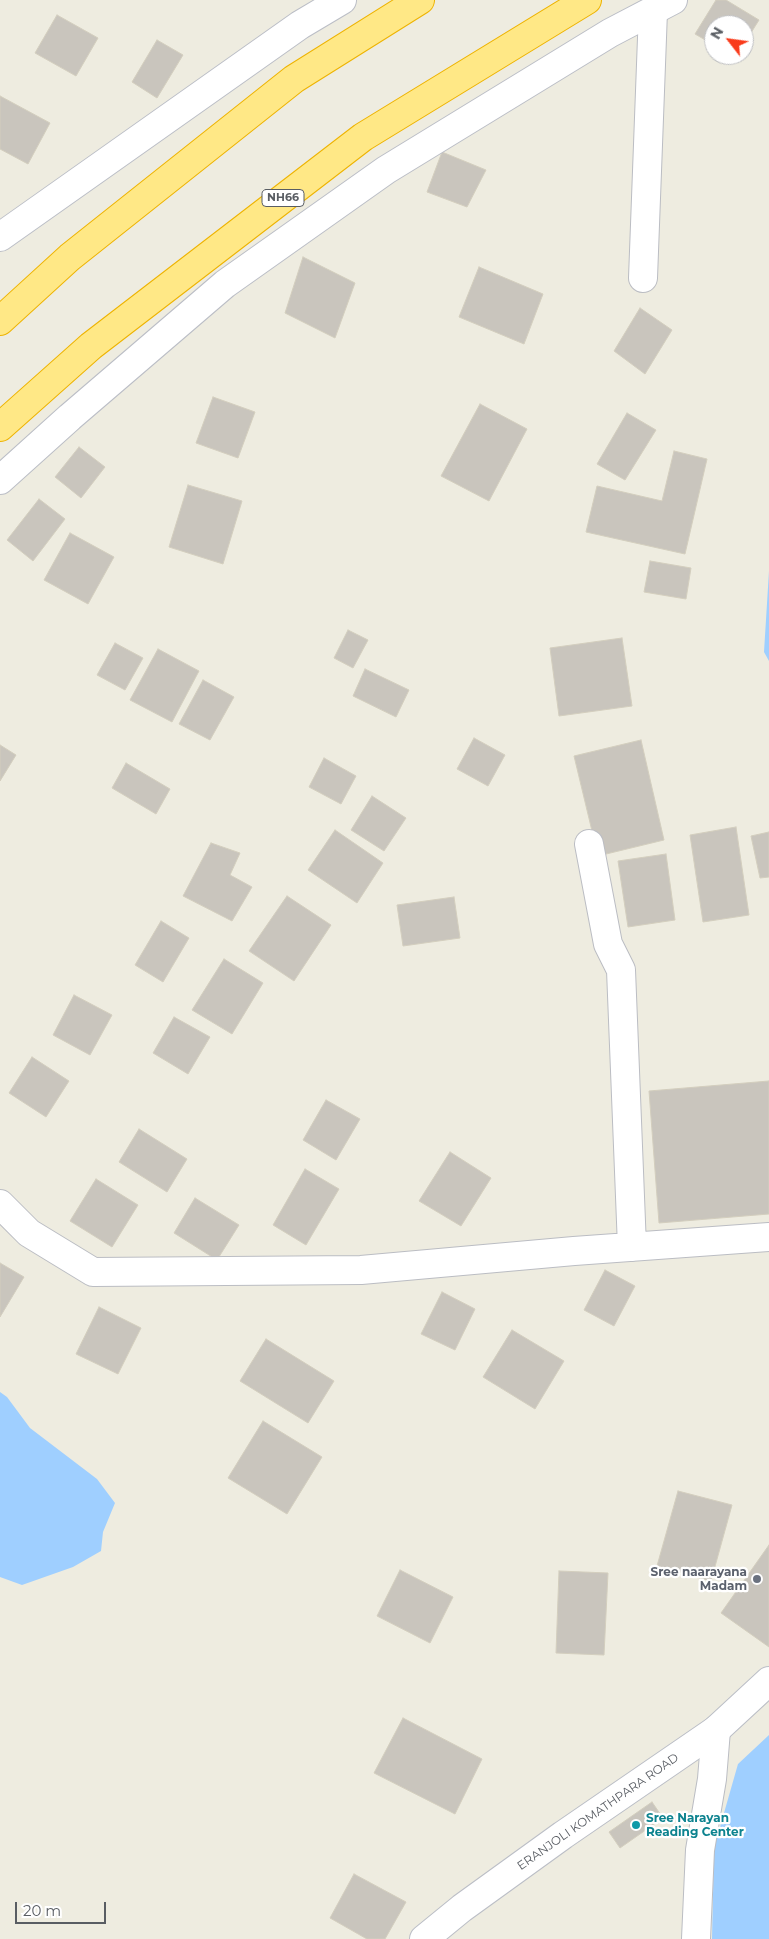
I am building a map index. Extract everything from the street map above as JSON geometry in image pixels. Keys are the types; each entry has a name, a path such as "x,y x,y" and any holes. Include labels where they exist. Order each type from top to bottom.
{"highway":[{"path":"0,321 70,257 294,79 420,0"},
{"name":"NH66","path":"0,426 91,346 363,137 587,0"}],"street":[{"path":"0,237 300,25 342,0"},
{"path":"643,278 663,5"},
{"path":"0,480 70,417 225,284 386,170 610,33 663,5"},
{"path":"589,844 608,944 621,970 632,1247"},
{"path":"0,1204 29,1233 93,1272 361,1270 769,1237"},
{"name":"ERANJOLI KOMATHPARA ROAD","path":"424,1939 462,1908 563,1835 716,1730 769,1681"},
{"path":"696,1939 700,1850 712,1779 716,1730"}],"water":[{"path":"769,571 769,661 764,652"},
{"path":"0,1392 7,1397 30,1428 97,1479 115,1503 103,1532 101,1551 73,1567 22,1585 0,1577"},
{"path":"769,1735 769,1939 712,1939 714,1848 738,1764"}],"building":[{"path":"716,0 726,0 751,15 707,15"},
{"path":"57,15 98,38 76,76 35,53"},
{"path":"754,17 759,20 754,28"},
{"path":"704,19 704,39 695,34"},
{"path":"157,40 183,55 157,98 132,82"},
{"path":"0,96 50,123 28,164 0,149"},
{"path":"442,152 486,170 467,207 427,192"},
{"path":"303,257 355,283 335,338 285,313"},
{"path":"479,267 543,294 524,344 459,317"},
{"path":"640,308 672,330 645,374 614,351"},
{"path":"213,397 255,412 238,458 196,443"},
{"path":"480,404 527,429 489,501 441,476"},
{"path":"627,413 656,430 625,480 597,464"},
{"path":"79,447 105,467 81,498 55,477"},
{"path":"674,451 707,459 685,554 586,532 597,486 662,501"},
{"path":"188,485 242,501 223,564 169,547"},
{"path":"39,499 65,519 33,561 7,540"},
{"path":"70,533 114,557 88,604 44,580"},
{"path":"650,561 691,568 686,599 644,592"},
{"path":"348,630 368,640 353,668 334,658"},
{"path":"622,638 632,706 559,716 550,648"},
{"path":"115,643 143,658 125,690 97,675"},
{"path":"158,649 199,671 172,722 130,700"},
{"path":"365,669 409,690 396,717 353,696"},
{"path":"203,680 234,697 210,740 179,724"},
{"path":"474,738 505,755 488,786 457,769"},
{"path":"641,740 664,840 598,856 574,756"},
{"path":"0,745 16,755 0,781"},
{"path":"324,758 356,776 341,804 309,787"},
{"path":"126,763 170,789 156,814 112,788"},
{"path":"372,796 406,818 384,851 351,830"},
{"path":"736,827 749,915 703,922 690,835"},
{"path":"335,830 383,863 357,903 308,870"},
{"path":"769,832 769,877 760,878 751,836"},
{"path":"211,843 240,853 230,875 252,887 232,921 183,896"},
{"path":"666,854 675,920 628,927 618,861"},
{"path":"287,896 331,925 294,981 249,951"},
{"path":"454,897 460,938 403,946 397,905"},
{"path":"161,921 189,938 163,982 135,965"},
{"path":"224,959 263,983 232,1034 192,1010"},
{"path":"74,995 112,1015 90,1055 53,1035"},
{"path":"174,1017 210,1037 188,1074 153,1053"},
{"path":"32,1057 69,1081 46,1117 9,1093"},
{"path":"769,1081 769,1214 659,1223 649,1091"},
{"path":"326,1100 360,1119 336,1160 303,1140"},
{"path":"139,1129 187,1159 167,1192 119,1162"},
{"path":"450,1152 491,1178 461,1226 419,1201"},
{"path":"305,1169 339,1189 306,1245 273,1225"},
{"path":"96,1179 138,1205 112,1247 70,1221"},
{"path":"195,1198 239,1225 217,1260 174,1233"},
{"path":"0,1263 24,1277 0,1317"},
{"path":"605,1270 635,1286 614,1326 584,1310"},
{"path":"442,1292 475,1309 455,1350 421,1334"},
{"path":"99,1307 141,1328 118,1374 76,1354"},
{"path":"512,1330 564,1361 535,1409 483,1377"},
{"path":"266,1339 334,1381 308,1423 240,1381"},
{"path":"263,1421 322,1457 287,1514 228,1478"},
{"path":"678,1491 732,1505 711,1581 657,1566"},
{"name":"Sree naarayana Madam","path":"769,1545 769,1647 721,1613"},
{"path":"400,1570 453,1597 430,1643 377,1616"},
{"path":"559,1571 608,1573 604,1655 556,1653"},
{"path":"403,1718 482,1759 455,1814 374,1773"},
{"name":"Sree Narayan Reading Center","path":"652,1802 663,1818 620,1848 609,1832"},
{"path":"354,1874 406,1902 385,1939 367,1939 330,1918"}],"place":[{"name":"Sree naarayana Madam","path":"757,1579"},
{"name":"Sree Narayan Reading Center","path":"636,1825"}]}
